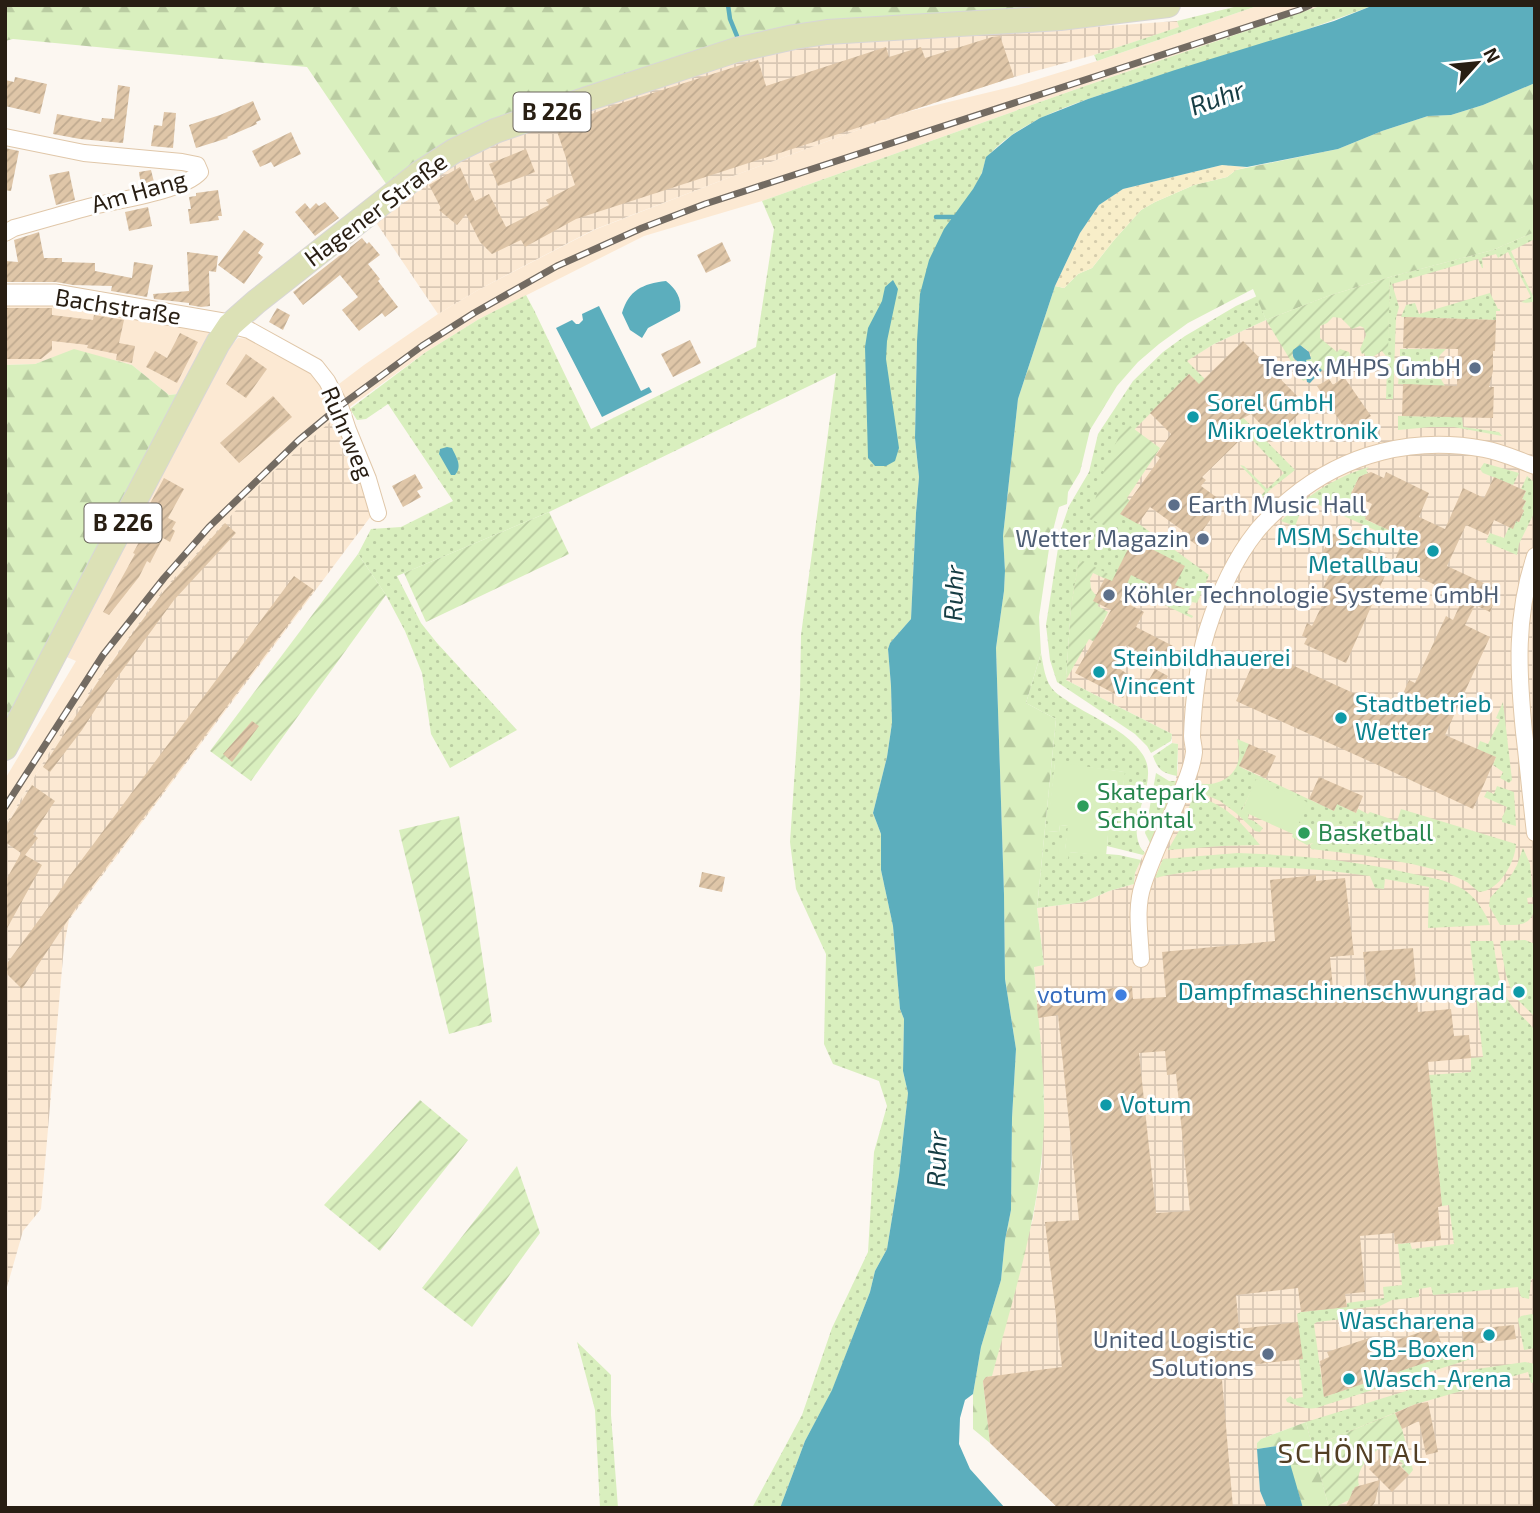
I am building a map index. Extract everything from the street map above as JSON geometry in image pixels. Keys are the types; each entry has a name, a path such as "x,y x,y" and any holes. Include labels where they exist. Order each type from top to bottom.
{"main road":[{"name":"Hagener Straße","path":"5,748 218,343 230,325 276,285 393,194 454,151 495,131 587,99 736,50 794,37 827,32 1060,18 1168,5"}],"street":[{"name":"Am Hang","path":"5,137 84,153 182,162 197,165 200,172 182,183 155,192 14,228 5,233"},
{"name":"Bachstraße","path":"5,295 56,295 230,325"},
{"name":"Ruhrweg","path":"230,325 249,330 316,368 327,381 340,406 378,513"},
{"path":"1141,959 1139,916 1142,887 1185,784 1194,750 1192,738 1195,703 1206,633 1221,590 1258,530 1268,518 1305,487 1335,469 1370,454 1405,447 1459,446 1498,452 1535,466"},
{"path":"1535,556 1524,601 1518,664 1535,833"}],"shaded area":[{"path":"1260,5 1323,5 762,201 644,236 479,319 426,352 336,417 163,590 71,717 5,825 5,779 76,661 62,655 229,348 238,338 252,339 308,369 327,393 438,314 478,290 594,230 907,112 1015,86"},
{"path":"1177,21 1180,27 907,112 593,230 438,314 369,212 495,131 588,113 686,74 806,46"},
{"path":"1535,232 1535,1508 1329,1508 1306,1422 1261,1439 1257,1443 1260,1491 1267,1508 1058,1508 990,1443 983,1381 1033,1219 1042,1163 1044,1095 1034,966 1044,965 1037,908 1084,902 1134,884 1135,873 1143,855 1172,801 1178,768 1178,744 1172,743 1172,734 1066,680 1072,593 1108,458 1186,361 1214,344 1328,296 1493,250"},
{"path":"5,299 56,299 215,330 186,393 169,395 132,365 74,350 35,364 5,365"},
{"path":"336,417 374,512 69,920 64,946 41,1209 23,1231 5,1294 5,825 71,717 163,590 267,477"}],"green space":[{"path":"5,5 1069,5 815,27 587,99 393,194 307,67 13,39 5,41"},
{"path":"1242,5 1260,5 1097,61 1094,55 1179,27 1177,21"},
{"path":"1323,5 1374,5 1057,111 1003,141 989,155 973,189 917,341 915,438 919,477 911,619 888,649 892,723 887,757 873,813 881,834 881,870 893,926 900,1009 904,1019 903,1071 908,1093 887,1249 875,1271 870,1292 832,1391 805,1441 780,1508 752,1508 802,1415 832,1328 868,1252 874,1152 887,1106 879,1081 833,1064 824,1044 826,954 796,889 790,842 800,694 801,635 836,373 549,512 397,576 421,623 517,730 450,768 431,734 422,673 405,631 386,595 358,554 371,529 401,527 453,501 388,404 366,419 357,420 350,409 426,352 479,319 526,295 591,429 756,347 774,229 762,201"},
{"path":"1535,83 1535,232 1493,250 1328,296 1266,320 1253,289 1188,323 1138,362 1117,386 1090,430 1080,472 1068,492 1067,504 1059,507 1050,542 1039,617 1041,653 1026,703 1056,719 1037,908 1044,965 1034,967 1042,1065 1043,1139 1033,1217 1021,1271 992,1376 983,1381 990,1443 973,1429 973,1394 981,1347 1001,1280 1011,1210 1016,1049 1005,979 996,648 1004,591 1003,536 1018,399 1055,286 1064,288 1078,274 1092,268 1141,210 1194,185 1227,177 1236,170 1338,149 1428,116 1451,115 1483,105"},
{"path":"1535,232 1535,242 1533,240 1511,251 1535,296 1535,301 1521,302 1531,297 1508,252 1498,258 1496,254 1482,258 1483,268 1478,259 1392,284 1399,307 1396,318 1393,399 1386,399 1390,277 1493,250"},
{"path":"1390,277 1388,355 1382,351 1366,358 1360,349 1366,335 1364,328 1360,326 1352,329 1341,318 1333,317 1320,326 1320,338 1337,352 1340,349 1349,352 1353,364 1328,377 1317,365 1309,367 1305,360 1311,359 1310,352 1300,345 1292,355 1295,361 1302,365 1307,379 1303,381 1266,320 1328,296"},
{"path":"1490,293 1500,309 1496,311 1496,320 1401,317 1406,305 1415,303 1419,314"},
{"path":"1257,296 1266,320 1214,344 1187,361 1295,470 1257,502 1265,491 1240,465 1267,489 1284,473 1189,374 1134,430 1126,424 1120,514 1139,524 1209,575 1197,603 1192,602 1187,613 1193,616 1192,618 1079,560 1071,607 1066,680 1172,734 1171,741 1151,753 1135,734 1057,682 1050,660 1046,625 1061,529 1069,506 1089,472 1098,434 1133,381 1163,352 1185,336"},
{"path":"74,349 132,365 169,395 186,393 5,734 5,365 35,364"},
{"path":"1400,349 1446,349 1436,365 1400,363"},
{"path":"1400,369 1435,369 1445,386 1398,384"},
{"path":"1398,416 1462,417 1463,427 1499,432 1502,436 1454,427 1398,430"},
{"path":"1126,423 1160,448 1111,528 1089,519 1108,458"},
{"path":"1484,463 1519,473 1513,485 1483,473 1480,469"},
{"path":"1369,467 1366,470 1368,473 1359,477 1351,493 1361,499 1356,513 1403,536 1415,509 1406,544 1306,499 1333,482"},
{"path":"1527,476 1535,483 1535,511 1519,544 1517,555 1486,542 1490,533 1504,538 1509,527 1513,528 1516,521 1519,522 1526,501 1522,499 1526,491 1521,489"},
{"path":"1306,499 1295,526 1281,521 1291,512"},
{"path":"549,512 569,554 426,622 404,573"},
{"path":"358,554 386,595 251,781 210,751"},
{"path":"1079,559 1130,585 1122,597 1125,588 1093,573 1090,579 1091,589 1098,599 1098,606 1108,612 1100,628 1109,633 1106,648 1089,639 1066,680 1071,607"},
{"path":"1041,653 1046,676 1053,689 1069,702 1128,738 1143,755 1148,776 1137,822 1139,845 1145,853 1143,855 1107,846 1108,834 1120,835 1115,809 1117,797 1123,787 1124,772 1055,763 1048,831 1059,832 1060,825 1069,826 1065,849 1069,852 1119,855 1141,860 1135,873 1134,884 1084,902 1037,908 1056,719 1026,703"},
{"path":"1503,702 1512,780 1509,783 1500,778 1503,772 1493,765 1496,757 1477,749 1480,741 1488,744 1500,720 1496,718"},
{"path":"1237,739 1249,744 1240,767 1334,811 1337,804 1356,813 1358,809 1397,821 1401,809 1516,844 1513,859 1505,875 1493,887 1479,892 1467,882 1445,872 1362,855 1311,849 1313,831 1299,823 1257,779 1242,810 1249,814 1248,819 1263,828 1260,832 1255,831 1220,801 1194,790 1195,782 1217,783 1234,771 1239,755"},
{"path":"1172,743 1178,744 1177,776 1161,770 1153,756"},
{"name":"Skatepark Schöntal","path":"1055,762 1125,772 1123,787 1117,793 1115,819 1120,835 1108,835 1106,856 1069,852 1068,859 1058,858 1059,848 1065,849 1068,826 1060,825 1059,832 1047,831"},
{"path":"1156,773 1169,781 1176,781 1166,813 1150,843 1145,833"},
{"path":"1256,779 1307,802 1299,823 1316,835 1313,843 1307,845 1292,837 1293,834 1242,811"},
{"path":"1497,786 1514,792 1516,826 1502,822 1507,807 1484,797 1487,791 1494,794"},
{"path":"1193,796 1223,808 1260,845 1168,850 1184,822"},
{"path":"459,816 492,1022 449,1034 399,830"},
{"path":"1523,848 1530,864 1533,897 1527,898 1528,904 1534,904 1534,912 1524,923 1500,925 1489,906 1490,898 1512,874"},
{"path":"1238,853 1345,861 1442,880 1461,888 1475,899 1490,925 1428,928 1429,887 1385,879 1384,889 1375,888 1370,876 1307,869 1245,867 1203,870 1155,878 1163,859"},
{"path":"1525,940 1535,944 1535,1017 1513,995 1500,943"},
{"path":"1470,941 1493,941 1499,975 1507,999 1535,1031 1535,1279 1531,1279 1529,1299 1521,1297 1518,1287 1433,1295 1431,1287 1419,1289 1419,1297 1351,1309 1351,1318 1317,1322 1314,1324 1324,1397 1444,1354 1476,1351 1477,1357 1315,1408 1287,1402 1286,1399 1290,1396 1294,1399 1303,1397 1297,1314 1347,1307 1347,1303 1384,1298 1383,1287 1402,1285 1398,1244 1410,1243 1412,1249 1454,1244 1449,1205 1442,1206 1429,1075 1471,1072 1471,1058 1483,1057"},
{"path":"420,1100 468,1140 380,1251 324,1205"},
{"path":"517,1166 540,1233 472,1327 422,1288"},
{"path":"1532,1314 1535,1317 1535,1348 1524,1350 1518,1319"},
{"path":"577,1342 611,1375 611,1415 618,1508 600,1508 595,1410"},
{"path":"1525,1362 1535,1364 1535,1382 1531,1383 1528,1372 1416,1404 1328,1440 1319,1448 1316,1459 1306,1422 1477,1369"},
{"path":"1395,1413 1413,1470 1409,1475 1397,1458 1394,1460 1381,1447 1361,1468 1359,1485 1352,1491 1351,1499 1329,1508 1316,1459 1319,1448 1328,1440"},
{"path":"1306,1422 1329,1508 1303,1508 1277,1446 1257,1449 1257,1443 1261,1439"}],"sand":[{"path":"1222,165 1247,167 1236,170 1227,177 1194,185 1141,210 1092,268 1078,274 1064,288 1055,286 1080,233 1099,205 1123,189"}],"water":[{"name":"Ruhr","path":"1374,5 1535,5 1535,83 1483,105 1451,115 1428,116 1338,149 1247,167 1222,165 1123,189 1099,205 1080,233 1055,286 1018,399 1003,536 1004,591 996,648 1005,979 1016,1049 1011,1210 1001,1280 981,1347 973,1394 965,1400 960,1418 959,1444 970,1469 1005,1508 780,1508 805,1441 832,1390 870,1292 875,1271 887,1249 899,1175 908,1093 903,1071 904,1019 900,1009 893,926 881,870 881,834 873,813 887,757 892,723 888,649 911,619 919,477 915,438 917,341 920,294 929,260 944,229 982,173 986,157 1012,135 1040,118 1088,99 1334,21"},
{"path":"893,280 898,289 886,359 899,448 895,461 886,466 875,466 868,458 865,347 868,328 882,301 885,287"},
{"path":"666,281 678,294 680,311 648,328 642,338 630,330 622,313 625,305 643,286"},
{"path":"599,306 641,391 649,387 652,392 602,417 556,328 572,320 579,324 583,320 582,314"},
{"path":"1300,345 1309,352 1311,359 1306,360 1309,366 1314,364 1322,370 1310,383 1307,382 1304,368 1293,355 1293,350"},
{"path":"452,448 458,462 455,475 451,475 439,454 440,449"},
{"path":"1291,1442 1287,1453 1303,1508 1267,1508 1260,1491 1257,1449"}],"building":[{"path":"1000,36 1014,77 576,219 525,247 521,240 492,254 480,242 466,214 457,225 439,210 441,208 429,185 460,167 475,201 489,194 506,227 549,205 546,200 575,185 556,128 612,106 758,60 766,86 886,47 889,57 921,47 925,58"},
{"path":"15,77 47,84 40,114 5,106 5,80 14,82"},
{"path":"118,85 130,87 123,143 53,134 57,114 101,122 102,118 114,119"},
{"path":"253,101 261,120 256,122 257,124 228,138 196,148 189,125"},
{"path":"164,112 176,113 173,148 151,146 154,125 162,126"},
{"path":"291,132 301,154 274,167 271,162 260,167 252,151"},
{"path":"5,148 19,151 11,191 5,190"},
{"path":"526,149 535,172 498,186 489,164"},
{"path":"151,170 154,182 141,185 139,172"},
{"path":"69,171 75,200 56,205 49,175"},
{"path":"218,190 222,216 218,216 219,220 190,224 189,197 196,196 196,193"},
{"path":"325,202 339,218 315,236 295,212 305,203 310,209 316,203 319,206"},
{"path":"148,207 152,226 129,231 125,212"},
{"path":"244,230 264,244 258,253 263,257 244,284 218,265"},
{"path":"39,232 44,258 62,258 62,262 95,263 95,271 132,278 134,262 153,265 147,297 111,291 112,286 5,282 5,261 18,262 14,240"},
{"path":"362,238 380,255 368,264 398,307 385,317 382,313 359,331 342,310 358,297 340,275 303,305 293,292"},
{"path":"722,242 731,261 706,273 697,255"},
{"path":"187,252 218,256 216,272 209,271 210,306 201,307 154,299 153,294 189,291"},
{"path":"5,308 52,308 52,315 93,320 94,315 124,320 119,343 135,346 132,363 116,360 117,354 87,348 88,345 52,341 52,350 41,359 5,359"},
{"path":"277,308 290,315 283,330 269,322"},
{"name":"Terex MHPS GmbH","path":"1404,317 1496,320 1493,371 1489,387 1494,387 1493,418 1402,416 1403,384 1457,386 1458,349 1403,348"},
{"path":"180,333 198,342 177,383 146,367 155,351 167,358"},
{"path":"690,340 701,363 673,377 661,354"},
{"path":"1243,341 1307,406 1274,438 1251,414 1228,426 1241,439 1202,477 1206,480 1201,486 1223,502 1203,530 1207,533 1198,546 1184,536 1186,533 1150,507 1138,524 1120,514 1160,458 1156,455 1171,434 1150,413 1189,374 1199,384"},
{"path":"246,354 267,369 246,398 226,384"},
{"path":"1344,377 1371,416 1347,432 1317,386 1329,379 1333,385"},
{"path":"273,396 292,417 239,463 220,443"},
{"path":"1371,472 1384,478 1386,472 1429,493 1419,517 1445,529 1463,488 1484,498 1494,477 1526,491 1522,499 1526,501 1522,509 1524,510 1513,529 1494,520 1488,535 1466,525 1447,566 1499,590 1490,612 1475,605 1465,625 1490,637 1445,735 1496,757 1473,809 1236,701 1259,650 1395,712 1409,680 1415,683 1446,616 1453,620 1463,598 1393,565 1404,537 1365,519 1372,504 1351,494 1359,477"},
{"path":"415,474 423,488 417,491 421,497 403,507 392,486"},
{"path":"164,478 184,489 168,518 176,522 172,529 175,531 170,542 163,538 150,563 147,561 139,577 109,615 103,612 154,515 146,511"},
{"path":"225,523 236,533 174,600 50,772 43,767 97,683 164,591"},
{"path":"1332,533 1392,560 1346,663 1304,644 1307,638 1302,636 1307,623 1312,626 1326,597 1320,595 1334,564 1320,558"},
{"path":"1136,541 1185,566 1175,585 1191,591 1186,602 1131,575 1120,600 1144,612 1136,627 1175,647 1166,666 1126,645 1115,666 1134,678 1123,698 1075,673 1111,610 1093,601 1105,578 1112,581 1129,547 1132,549"},
{"path":"294,576 314,590 76,908 22,989 5,972 5,966"},
{"path":"1155,669 1168,676 1159,694 1145,687"},
{"path":"252,721 259,726 232,762 223,754"},
{"path":"1249,744 1276,756 1266,778 1239,766"},
{"path":"1319,777 1363,796 1356,813 1337,804 1334,811 1309,799"},
{"path":"32,785 55,801 33,834 38,838 25,855 42,865 5,932 5,882 21,853 5,842 5,828"},
{"path":"702,872 725,877 722,892 699,887"},
{"path":"1316,875 1316,881 1345,878 1354,955 1330,957 1334,999 1368,995 1363,952 1413,948 1418,1012 1451,1009 1454,1036 1469,1035 1471,1058 1428,1062 1442,1206 1438,1207 1441,1240 1395,1244 1394,1233 1360,1236 1365,1292 1345,1294 1347,1307 1301,1312 1298,1288 1236,1295 1239,1329 1298,1322 1303,1359 1221,1368 1233,1508 1058,1508 990,1443 983,1381 986,1377 1062,1367 1045,1222 1079,1220 1058,1015 1038,1018 1037,1004 1056,1002 1055,995 1132,986 1133,999 1166,997 1162,952 1275,941 1270,880","holes":["1165,1051 1167,1075 1176,1074 1190,1211 1156,1213 1139,1053"]},
{"name":"Wascharena SB-Boxen","path":"1514,1325 1516,1339 1464,1345 1462,1330"},
{"name":"Wasch-Arena","path":"1436,1327 1445,1356 1324,1397 1320,1361 1329,1357 1327,1352 1372,1337 1376,1347"},
{"path":"1428,1402 1438,1452 1426,1455 1419,1421 1402,1429 1395,1413"},
{"path":"1386,1452 1409,1475 1392,1492 1369,1469"},
{"path":"1380,1480 1371,1508 1345,1508 1355,1487"}],"waterway":[{"path":"728,5 737,36"},
{"path":"936,217 956,217"}],"railway":[{"path":"5,807 103,655 164,578 209,527 299,440 340,406 422,346 474,313 557,266 642,228 705,204 1310,5"}],"place":[{"name":"Terex MHPS GmbH","path":"1475,368"},
{"name":"Sorel GmbH Mikroelektronik","path":"1193,417"},
{"name":"Earth Music Hall","path":"1174,505"},
{"name":"Wetter Magazin","path":"1203,539"},
{"name":"MSM Schulte Metallbau","path":"1433,551"},
{"name":"Köhler Technologie Systeme GmbH","path":"1109,595"},
{"name":"Steinbildhauerei Vincent","path":"1099,672"},
{"name":"Stadtbetrieb Wetter","path":"1341,718"},
{"name":"Skatepark Schöntal","path":"1083,806"},
{"name":"Basketball","path":"1304,833"},
{"name":"Dampfmaschinenschwungrad","path":"1519,992"},
{"name":"votum","path":"1121,995"},
{"name":"Votum","path":"1106,1105"},
{"name":"Wascharena SB-Boxen","path":"1489,1335"},
{"name":"United Logistic Solutions","path":"1268,1354"},
{"name":"Wasch-Arena","path":"1349,1379"}],"district":[{"name":"SCHÖNTAL","path":"1353,1453"}]}
